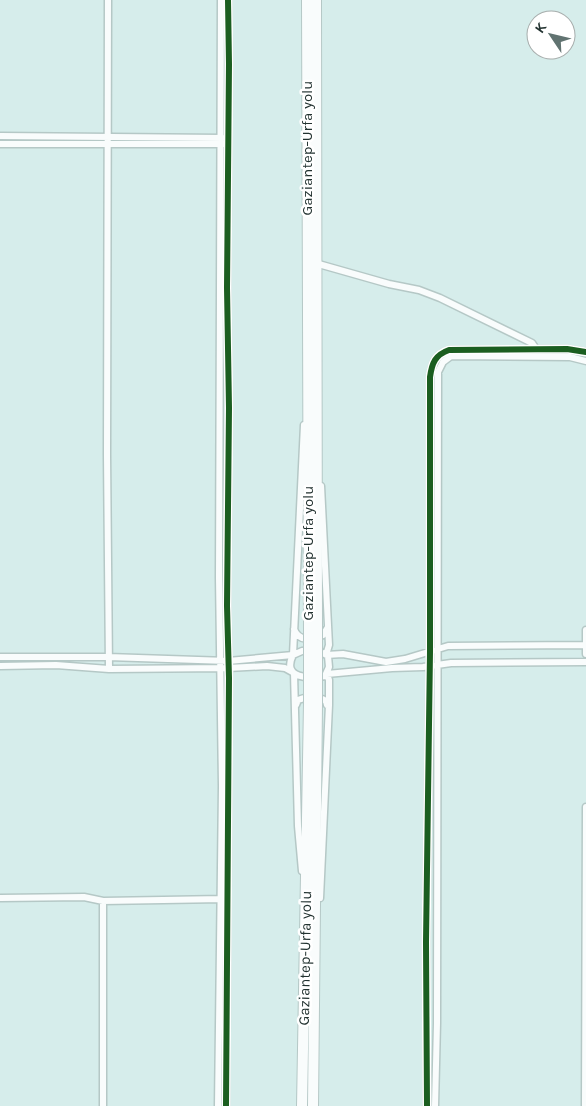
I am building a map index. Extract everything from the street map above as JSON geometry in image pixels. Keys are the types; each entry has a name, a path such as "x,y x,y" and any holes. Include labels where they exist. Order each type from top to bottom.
{"highway":[{"name":"Gaziantep-Urfa yolu","path":"307,0 308,396 313,629"},
{"name":"Gaziantep-Urfa yolu","path":"313,1106 316,0"},
{"name":"Gaziantep-Urfa yolu","path":"302,1106 313,703"}],"street":[{"path":"108,0 109,668"},
{"path":"218,1106 228,664 224,141 221,0"},
{"path":"226,1106 220,664 224,141 229,64 228,0"},
{"path":"0,136 108,140 224,141"},
{"path":"0,144 108,140"},
{"path":"315,263 389,284 419,290 440,298 532,343 536,349"},
{"path":"434,651 429,495 430,377 432,366 438,356 449,350 576,349 586,352"},
{"path":"427,1106 426,942 434,651 438,372 440,367 451,356 570,357 586,361"},
{"path":"306,907 299,834 294,673 290,665 293,655 303,435 308,396"},
{"path":"314,964 319,918 329,711 329,680 327,674 329,660 326,654 329,645 321,484 316,440"},
{"path":"294,628 296,634 300,637 311,639 323,635 328,626"},
{"path":"586,630 586,654"},
{"path":"228,664 293,655 302,650 313,650 326,654 344,654 386,662 405,659 448,646 586,645"},
{"path":"0,657 108,657 220,664"},
{"path":"0,666 109,668 228,664 285,668 301,677 311,678 327,674 482,662 586,662"},
{"path":"433,666 437,1014 436,1106"},
{"path":"296,705 298,700 315,696 326,701 329,711"},
{"path":"585,1106 586,807"},
{"path":"0,898 84,897 103,901 224,899"},
{"path":"103,901 103,1106"}],"cycle path":[{"path":"226,1106 229,678 227,606 229,408 227,288 228,0"},
{"path":"427,1106 426,942 431,372 437,357 449,350 567,349 586,352"}]}
